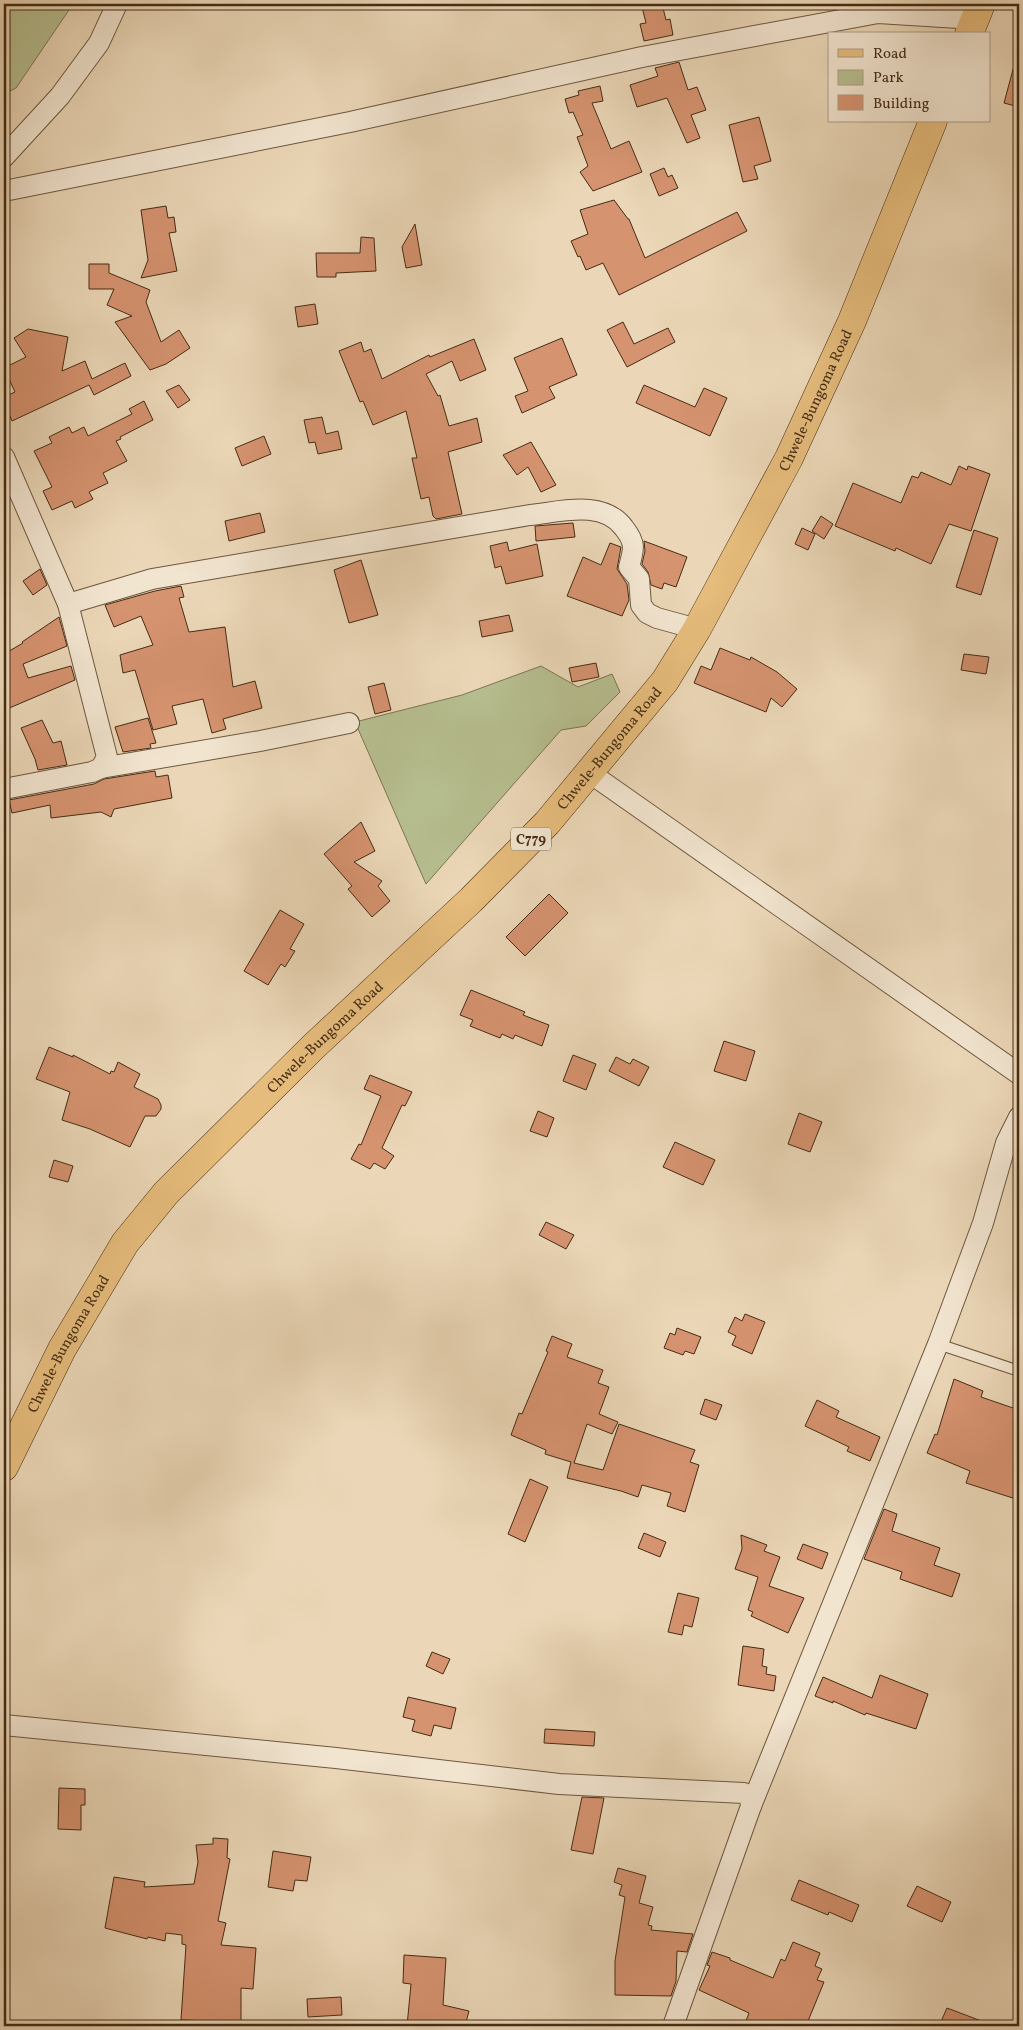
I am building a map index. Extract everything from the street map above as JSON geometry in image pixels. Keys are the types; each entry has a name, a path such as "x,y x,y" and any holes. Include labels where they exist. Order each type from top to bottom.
{"main road":[{"name":"Chwele-Bungoma Road","path":"4,1468 66,1341 124,1244 166,1193 313,1047 471,900 547,823 665,681 697,629 789,458 852,321 933,122"}],"street":[{"path":"4,157 60,96 99,43 117,4"},
{"path":"4,191 350,122 642,57 878,13 975,19"},
{"path":"4,457 68,604 106,751 107,757 101,768"},
{"path":"68,604 152,579 530,515 584,510 610,514 620,522 633,539 633,552 629,567 639,579 640,605 647,613 657,618 697,629"},
{"path":"4,789 92,772 101,768 260,741 349,723"},
{"path":"590,773 1019,1074"},
{"path":"673,2026 751,1806 938,1344 983,1224 1006,1143 1019,1117"},
{"path":"4,1725 336,1758 559,1784 732,1791 744,1793 750,1798 751,1806"}],"lane":[{"path":"938,1344 1019,1371"}],"green space":[{"path":"4,4 73,4 16,88 4,94"},
{"path":"541,666 578,687 612,674 620,692 586,726 561,730 426,884 355,722 462,695"}],"building":[{"path":"662,4 666,20 670,19 673,35 644,41 640,24 646,23 642,7"},
{"path":"679,62 688,90 697,87 706,110 691,115 700,138 687,143 667,98 637,107 630,85 658,76 655,68"},
{"path":"1015,62 1019,63 1019,107 1004,103"},
{"path":"600,86 603,101 592,103 611,149 629,141 642,172 593,191 580,172 588,166 577,137 583,135 573,112 569,113 565,99 579,95 578,91"},
{"path":"759,117 771,161 754,166 758,179 743,182 729,125"},
{"path":"664,168 668,177 672,175 678,188 659,196 650,174"},
{"path":"614,200 629,219 645,258 737,212 747,231 619,295 603,263 586,270 571,241 588,234 580,210"},
{"path":"166,206 168,218 174,217 176,232 169,233 177,271 141,278 148,260 141,210"},
{"path":"415,224 422,265 406,268 402,247"},
{"path":"361,237 374,238 376,271 336,273 336,277 317,277 316,253 360,253"},
{"path":"89,264 109,264 109,273 150,290 146,302 161,342 179,330 190,348 166,364 150,370 115,322 132,316 107,305 114,289 89,289"},
{"path":"315,304 318,324 298,327 295,307"},
{"path":"623,322 634,344 668,328 675,342 627,367 607,330"},
{"path":"28,329 68,337 62,371 85,361 92,379 125,363 131,376 94,395 89,385 12,421 4,402 4,397 15,392 4,368 26,357 14,338"},
{"path":"562,338 577,375 549,387 555,398 522,413 515,396 528,391 514,358"},
{"path":"474,339 486,370 460,381 452,361 426,374 438,396 440,395 449,426 477,418 482,442 448,452 462,514 436,519 433,516 429,497 421,499 412,458 417,458 406,411 373,425 363,401 360,402 339,351 361,342 364,352 371,349 382,379 429,355 430,357"},
{"path":"179,385 190,400 178,408 166,391"},
{"path":"644,385 695,407 704,388 727,398 710,436 636,403"},
{"path":"144,401 153,420 120,437 121,439 116,441 127,461 103,473 108,483 89,492 93,499 75,508 72,501 52,510 43,491 52,487 34,451 52,443 49,437 69,427 72,433 84,427 88,436 132,414 129,409"},
{"path":"322,417 326,434 338,431 342,449 318,454 315,442 309,443 304,420"},
{"path":"264,436 271,454 242,466 235,448"},
{"path":"531,442 556,485 541,492 528,467 517,475 503,455"},
{"path":"959,466 967,470 968,466 990,474 971,531 949,524 931,564 896,548 895,551 835,526 853,483 901,503 912,476 918,478 921,472 951,485"},
{"path":"260,513 265,532 229,541 225,521"},
{"path":"821,516 833,524 824,539 812,531"},
{"path":"573,523 575,537 536,541 535,526"},
{"path":"802,528 815,534 808,550 795,544"},
{"path":"974,530 998,538 981,595 956,587"},
{"path":"644,541 687,557 676,587 664,583 662,589 651,585 648,572 642,564 645,551"},
{"path":"507,542 509,551 537,544 543,576 506,584 501,566 495,568 490,546"},
{"path":"610,543 621,547 617,569 627,584 629,600 622,616 567,596 583,557 601,565"},
{"path":"361,560 378,615 349,623 334,570"},
{"path":"40,569 47,585 33,595 23,581"},
{"path":"181,586 184,597 179,598 189,632 225,627 233,687 255,681 262,708 223,719 226,729 212,733 203,699 172,706 177,724 153,730 135,670 123,673 120,655 153,645 141,616 114,627 105,605"},
{"path":"509,615 513,631 482,637 479,621"},
{"path":"59,617 67,646 23,664 28,678 71,666 75,680 7,709 4,701 4,654"},
{"path":"720,648 750,660 751,657 777,672 797,689 782,707 771,698 766,712 694,683 701,666 711,670"},
{"path":"964,654 989,657 986,674 961,670"},
{"path":"596,663 599,677 572,682 569,668"},
{"path":"384,683 391,710 375,714 368,687"},
{"path":"148,718 156,743 150,744 151,748 123,752 115,727"},
{"path":"42,720 53,743 61,741 67,765 38,770 21,728"},
{"path":"155,771 156,777 168,775 172,798 114,809 111,817 101,812 51,818 50,805 12,813 9,800 94,784 104,779"},
{"path":"361,822 375,851 354,862 382,881 378,886 390,901 372,917 348,889 352,886 324,854"},
{"path":"549,894 568,913 525,956 506,937"},
{"path":"280,910 304,924 290,949 295,951 285,967 281,964 268,985 244,971"},
{"path":"471,990 525,1012 523,1015 549,1025 542,1046 515,1035 513,1039 502,1034 500,1038 470,1026 473,1020 460,1015"},
{"path":"724,1041 755,1051 746,1081 714,1071"},
{"path":"49,1047 73,1057 73,1055 110,1074 111,1071 114,1072 118,1062 140,1074 134,1087 158,1099 161,1109 156,1116 145,1116 130,1147 90,1129 62,1120 70,1092 36,1079"},
{"path":"573,1055 596,1064 586,1090 563,1081"},
{"path":"616,1057 630,1064 633,1059 649,1067 639,1086 609,1071"},
{"path":"370,1075 412,1092 405,1106 402,1105 382,1148 394,1156 385,1169 374,1163 370,1169 351,1159 359,1144 361,1145 381,1096 364,1089"},
{"path":"538,1111 554,1118 547,1137 530,1131"},
{"path":"799,1113 822,1122 810,1152 788,1144"},
{"path":"675,1142 715,1160 703,1185 663,1167"},
{"path":"54,1160 73,1166 68,1182 49,1177"},
{"path":"546,1222 574,1235 566,1249 539,1235"},
{"path":"745,1314 765,1322 752,1354 732,1345 736,1336 728,1332 735,1317 742,1321"},
{"path":"677,1328 701,1337 694,1354 685,1351 683,1355 664,1348 670,1333 675,1335"},
{"path":"552,1336 572,1344 567,1357 603,1370 598,1383 609,1387 599,1414 618,1422 612,1434 587,1424 574,1463 603,1470 619,1424 695,1450 690,1462 699,1465 685,1512 667,1506 671,1493 642,1485 638,1497 567,1478 571,1462 545,1454 546,1450 511,1435 519,1413 522,1414 548,1352 546,1351"},
{"path":"954,1379 983,1391 981,1397 1019,1410 1019,1500 966,1483 970,1471 927,1453 935,1434 937,1435"},
{"path":"705,1399 722,1405 716,1420 700,1414"},
{"path":"817,1400 839,1411 836,1417 880,1437 870,1461 847,1451 849,1447 805,1426"},
{"path":"530,1479 548,1487 525,1542 508,1534"},
{"path":"884,1509 897,1514 892,1531 940,1548 934,1565 960,1574 952,1597 900,1579 902,1572 864,1559"},
{"path":"644,1533 666,1542 660,1557 638,1548"},
{"path":"741,1535 767,1545 764,1551 780,1557 769,1586 804,1598 788,1633 751,1616 753,1612 748,1610 758,1577 735,1569 742,1549"},
{"path":"803,1544 828,1553 822,1569 797,1559"},
{"path":"678,1593 699,1598 692,1627 684,1625 682,1635 668,1632"},
{"path":"743,1646 764,1649 762,1666 767,1667 766,1674 776,1676 774,1691 738,1685"},
{"path":"432,1652 450,1659 443,1674 426,1666"},
{"path":"880,1675 928,1694 916,1729 866,1713 865,1715 833,1701 833,1703 815,1696 823,1677 872,1698"},
{"path":"408,1697 456,1708 451,1729 434,1725 431,1736 412,1731 415,1720 403,1717"},
{"path":"545,1729 595,1732 594,1746 544,1743"},
{"path":"59,1788 85,1789 85,1805 81,1805 81,1830 58,1829"},
{"path":"582,1797 604,1798 593,1854 571,1850"},
{"path":"213,1838 228,1839 227,1858 230,1859 218,1921 226,1923 221,1945 256,1948 253,1989 241,1988 241,2022 181,2020 186,1945 182,1944 182,1935 166,1933 165,1941 148,1937 147,1939 105,1928 114,1877 145,1882 144,1887 194,1884 198,1862 196,1845 213,1844"},
{"path":"273,1851 311,1857 307,1881 295,1880 293,1891 268,1887"},
{"path":"618,1868 646,1876 639,1903 653,1907 648,1925 652,1926 651,1930 693,1934 687,1952 677,1951 676,1981 671,1996 615,1995 615,1961 625,1897 619,1895 622,1885 614,1882"},
{"path":"799,1880 859,1905 852,1922 829,1912 828,1915 791,1900"},
{"path":"917,1886 951,1902 942,1922 907,1906"},
{"path":"793,1942 820,1953 815,1966 822,1969 817,1980 824,1982 806,2026 744,2026 749,2013 699,1990 710,1966 707,1965 712,1952 730,1958 730,1960 773,1978 781,1959 785,1961"},
{"path":"404,1955 446,1958 443,2005 469,2011 465,2026 439,2022 439,2026 407,2026 411,1984 403,1983"},
{"path":"341,1997 342,2015 308,2017 307,1999"},
{"path":"947,2008 992,2025 992,2026 939,2026"}]}
